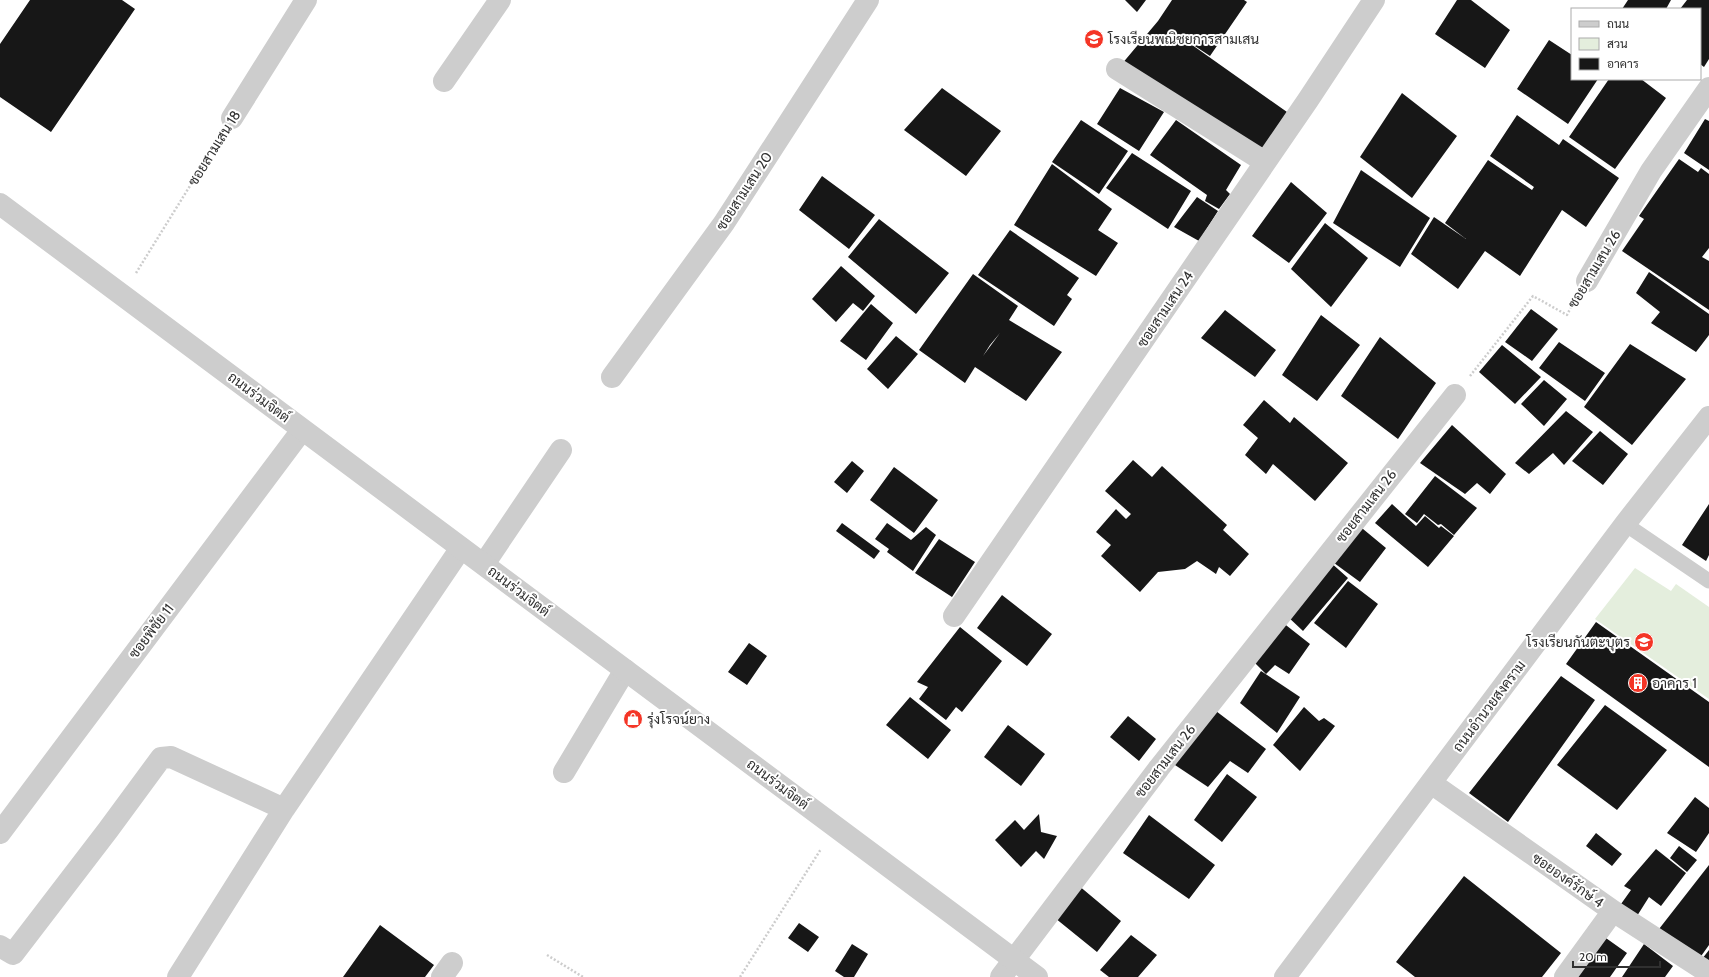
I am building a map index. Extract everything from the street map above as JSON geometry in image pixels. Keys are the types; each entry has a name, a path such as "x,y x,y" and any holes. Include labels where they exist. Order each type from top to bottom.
{"street":[{"name":"ซอยสามเสน 18","path":"232,118 306,0"},
{"path":"444,81 500,0"},
{"name":"ซอยสามเสน 20","path":"612,377 724,223 868,0"},
{"name":"ซอยสามเสน 24","path":"954,616 1265,162 1374,0"},
{"path":"1117,69 1265,162"},
{"name":"ซอยสามเสน 26","path":"1587,281 1651,171 1709,88"},
{"name":"ถนนร่วมจิตต์","path":"0,204 1037,977"},
{"name":"ซอยสามเสน 26","path":"1001,977 1159,768 1455,395"},
{"name":"ถนนอำนวยสงคราม","path":"1285,977 1625,524 1709,417"},
{"name":"ซอยพิชัย 11","path":"0,833 302,430"},
{"path":"484,564 561,450"},
{"path":"178,977 284,809 461,548"},
{"path":"564,772 625,670"},
{"path":"0,946 13,954 108,830 160,758 171,757 284,809"},
{"name":"ซอยองค์รักษ์ 4","path":"1431,783 1612,911 1709,973"},
{"path":"1565,977 1612,911"}],"lane":[{"path":"1625,524 1709,581"}],"path":[{"name":"ซอยสามเสน 18","path":"122,295 232,118"},
{"name":"ซอยสามเสน 26","path":"1455,395 1533,296 1567,314 1587,281"},
{"path":"740,977 823,845"},
{"path":"547,955 583,977"}],"green space":[{"path":"1635,568 1671,591 1676,584 1709,607 1709,699 1595,619"}],"building":[{"path":"30,0 122,0 135,9 51,132 0,97 0,44"},
{"path":"1125,0 1146,0 1137,12"},
{"path":"1172,0 1244,0 1247,2 1210,56 1178,35 1287,112 1262,152 1121,65 1158,21"},
{"path":"1457,0 1471,0 1510,30 1485,68 1435,34"},
{"path":"1628,0 1671,0 1667,8 1623,8"},
{"path":"1687,0 1709,0 1709,59 1704,67 1701,65 1701,8 1681,8"},
{"path":"1549,40 1571,54 1571,80 1597,80 1568,124 1517,89"},
{"path":"1608,80 1642,80 1666,98 1615,169 1569,137"},
{"path":"942,88 1001,131 966,176 904,130"},
{"path":"1120,88 1164,112 1139,151 1097,124"},
{"path":"1402,93 1457,136 1412,198 1360,157"},
{"path":"1517,115 1559,145 1563,139 1619,178 1586,227 1562,210 1520,276 1485,251 1458,289 1411,254 1434,217 1466,239 1445,223 1488,160 1532,190 1534,187 1490,156"},
{"path":"1705,119 1709,121 1709,170 1684,153"},
{"path":"1081,120 1128,151 1099,194 1052,162"},
{"path":"1176,120 1241,165 1226,190 1230,194 1219,209 1205,201 1207,195 1150,155"},
{"path":"1132,153 1191,191 1168,229 1106,188"},
{"path":"1679,159 1698,172 1701,168 1709,174 1709,248 1702,257 1709,261 1709,310 1622,251 1644,219 1639,216"},
{"path":"1052,164 1112,209 1098,230 1118,243 1096,276 1014,225"},
{"path":"1361,170 1430,218 1400,267 1333,223"},
{"path":"822,176 875,215 849,249 799,210"},
{"path":"1291,182 1327,213 1289,263 1252,236"},
{"path":"1197,197 1218,211 1199,241 1174,227"},
{"path":"879,219 949,273 916,314 848,257"},
{"path":"1325,223 1368,258 1331,307 1291,269"},
{"path":"1010,230 1079,278 1067,295 1072,299 1054,326 978,275"},
{"path":"841,266 875,296 863,311 853,303 836,322 812,299"},
{"path":"1649,272 1709,314 1709,335 1696,352 1651,323 1660,312 1636,293"},
{"path":"973,274 1018,306 1009,320 1062,352 1026,401 975,367 965,383 919,350","holes":["1000,333 983,356 990,345"]},
{"path":"871,304 893,323 866,360 840,341"},
{"path":"1531,309 1558,329 1532,361 1505,342"},
{"path":"1225,310 1276,350 1255,377 1201,338"},
{"path":"1321,315 1360,345 1317,401 1282,375"},
{"path":"896,336 918,354 888,389 867,369"},
{"path":"1380,337 1436,383 1398,439 1341,396"},
{"path":"1559,342 1605,373 1585,401 1539,368"},
{"path":"1630,344 1686,379 1632,445 1584,407"},
{"path":"1502,345 1541,377 1515,404 1479,372"},
{"path":"1544,380 1567,399 1544,426 1521,404"},
{"path":"1264,400 1290,423 1294,417 1348,463 1315,501 1273,464 1266,474 1245,455 1258,438 1243,425"},
{"path":"1566,411 1593,432 1564,465 1553,453 1529,474 1515,463"},
{"path":"1452,425 1506,474 1490,494 1477,483 1465,494 1420,463"},
{"path":"1600,431 1628,454 1603,485 1572,461"},
{"path":"1133,460 1152,477 1162,466 1227,525 1223,530 1249,554 1230,576 1219,567 1216,574 1197,561 1185,569 1158,572 1140,592 1101,556 1111,545 1096,532 1116,509 1126,519 1131,514 1105,491"},
{"path":"852,461 864,471 847,493 834,482"},
{"path":"894,467 938,500 914,533 870,500"},
{"path":"1435,476 1477,508 1454,535 1441,524 1438,525 1424,514 1417,523 1405,514"},
{"path":"1392,504 1416,526 1425,516 1439,528 1441,526 1454,536 1428,567 1375,523"},
{"path":"1709,504 1709,555 1706,561 1682,545"},
{"path":"842,523 880,551 874,559 836,531"},
{"path":"887,523 911,540 926,527 936,535 913,571 887,552 889,549 875,539"},
{"path":"1357,524 1386,548 1360,582 1330,560"},
{"path":"939,539 975,562 952,597 915,573"},
{"path":"1329,561 1348,578 1303,631 1286,615"},
{"path":"1348,581 1378,604 1346,648 1314,623"},
{"path":"1002,595 1052,634 1027,666 977,628"},
{"path":"1282,622 1310,644 1289,674 1275,665 1266,674 1251,659"},
{"name":"อาคาร 1","path":"1596,622 1709,702 1709,767 1566,664"},
{"path":"960,627 1002,661 962,712 956,707 946,720 919,699 928,687 917,682"},
{"path":"749,643 767,656 747,685 728,672"},
{"path":"1261,671 1300,697 1277,733 1240,703"},
{"path":"1561,676 1595,700 1508,822 1469,793"},
{"path":"910,697 951,730 928,759 886,725"},
{"path":"1605,705 1667,750 1617,810 1557,765"},
{"path":"1304,707 1319,721 1324,718 1335,726 1300,771 1273,745"},
{"path":"1212,708 1266,749 1248,773 1230,761 1208,787 1169,761"},
{"path":"1128,716 1156,739 1139,761 1110,737"},
{"path":"1008,725 1045,754 1021,786 984,757"},
{"path":"1227,774 1257,797 1222,842 1194,820"},
{"path":"1695,797 1709,808 1709,833 1696,852 1667,833"},
{"path":"1039,814 1041,832 1057,836 1044,859 1036,851 1021,867 995,840 1015,820 1024,830"},
{"path":"1149,815 1215,865 1189,899 1123,853"},
{"path":"1596,833 1622,854 1612,866 1586,846"},
{"path":"1679,846 1697,860 1687,872 1670,858"},
{"path":"1656,849 1686,873 1661,906 1649,897 1637,916 1621,904 1631,890 1624,886"},
{"path":"1709,865 1709,945 1699,959 1659,929"},
{"path":"1464,876 1561,953 1542,977 1415,977 1396,962"},
{"path":"1078,885 1121,921 1097,952 1055,918"},
{"path":"799,923 819,937 808,952 788,938"},
{"path":"380,925 434,965 425,977 343,977"},
{"path":"1589,926 1627,953 1610,977 1577,977"},
{"path":"1131,935 1157,955 1138,977 1109,977 1100,970"},
{"path":"852,944 868,954 854,977 844,977 835,971"},
{"path":"1644,944 1673,966 1665,977 1622,977"},
{"path":"1709,950 1709,964 1702,959"}],"place":[{"name":"โรงเรียนพณิชยการสามเสน","path":"1094,39"},
{"name":"โรงเรียนกันตะบุตร","path":"1644,642"},
{"name":"อาคาร 1","path":"1638,683"},
{"name":"รุ่งโรจน์ยาง","path":"633,719"}]}
